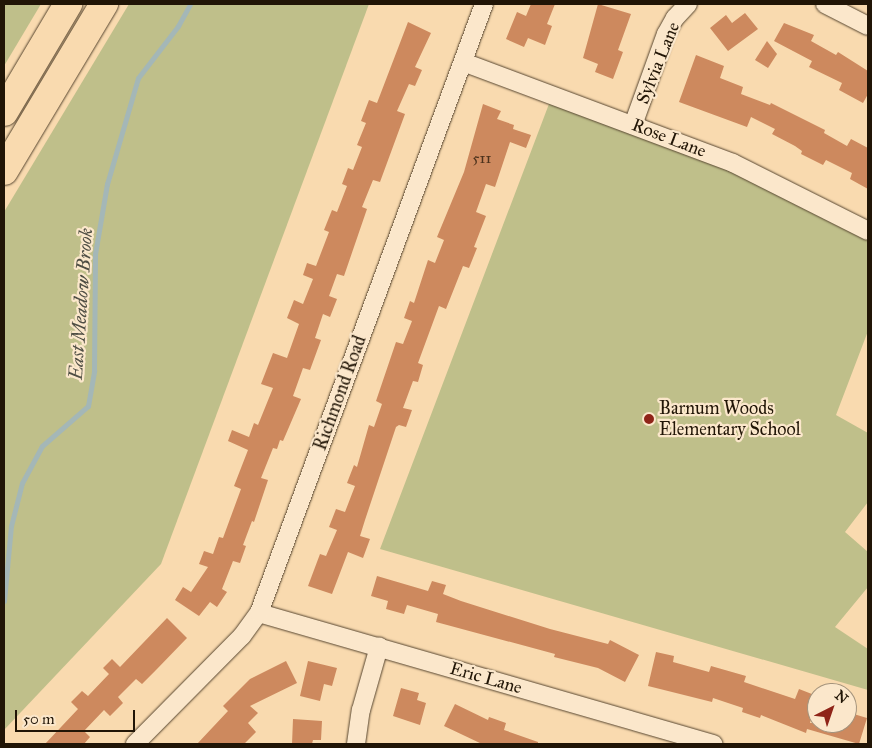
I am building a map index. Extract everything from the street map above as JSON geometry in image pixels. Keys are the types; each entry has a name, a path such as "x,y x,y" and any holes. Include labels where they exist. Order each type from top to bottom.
{"highway":[{"path":"4,112 68,4"},
{"path":"4,171 104,4"}],"street":[{"name":"Richmond Road","path":"135,744 242,636 259,613 484,4"},
{"name":"Sylvia Lane","path":"633,125 666,34 688,4"},
{"path":"825,4 868,26"},
{"name":"Rose Lane","path":"463,62 734,163 868,232"},
{"name":"Eric Lane","path":"259,613 713,744"},
{"path":"356,744 361,710 379,647"}],"green space":[{"path":"4,4 41,4 4,66"},
{"path":"129,4 369,4 161,564 4,730 4,212"},
{"name":"Barnum Woods Elementary School","path":"552,96 633,125 868,231 868,331 836,415 868,433 868,502 845,532 868,552 868,587 835,627 868,649 868,690 857,687 857,683 844,683 380,549"}],"building":[{"path":"531,4 555,4 547,24 552,26 545,45 528,38 524,47 506,39 517,12 526,16"},
{"path":"598,4 631,14 618,50 623,52 613,79 595,72 598,64 583,58"},
{"path":"745,13 758,29 728,51 710,28 726,15 732,23"},
{"path":"408,22 431,33 415,67 422,70 415,86 409,84 397,111 405,114 380,182 373,180 362,207 367,209 344,276 337,274 329,296 337,299 330,317 323,314 315,338 321,340 310,370 303,368 293,396 301,399 283,441 280,440 277,449 273,448 261,478 268,480 254,522 252,521 243,545 246,546 240,563 233,561 222,589 227,592 217,607 210,602 199,616 175,600 183,587 191,592 208,567 199,564 204,551 213,554 219,537 223,538 241,489 234,486 248,450 228,441 232,430 249,437 254,423 258,425 273,388 261,384 273,353 287,358 299,324 287,318 294,300 303,304 313,279 303,275 307,263 316,266 329,232 324,230 332,210 337,212 347,186 342,184 348,168 353,170 362,147 357,145 366,123 361,121 369,100 377,103"},
{"path":"784,23 814,35 811,41 836,55 838,52 868,71 868,94 863,103 839,90 842,83 809,67 812,61 774,41"},
{"path":"767,41 777,54 768,68 755,60"},
{"path":"696,55 724,66 720,78 743,87 741,94 770,105 771,103 825,130 824,133 847,146 851,139 868,148 868,189 850,179 852,173 826,160 823,165 801,154 802,151 795,146 772,134 775,129 751,117 747,127 679,102"},
{"path":"483,104 501,111 497,119 514,125 513,129 531,135 526,148 510,142 495,187 486,184 476,212 486,216 474,247 477,248 469,268 463,266 446,309 439,306 418,363 423,365 418,382 413,381 403,408 412,410 406,427 399,425 396,427 360,536 370,539 363,558 348,552 332,594 308,586 320,554 326,556 337,530 329,527 336,509 345,512 355,486 347,483 354,465 357,467 369,425 374,427 382,404 376,401 396,342 403,344 412,321 404,318 410,301 414,303 428,260 435,263 444,240 437,237 464,172"},
{"path":"377,576 428,591 432,581 446,585 443,594 461,601 550,629 608,644 610,640 639,655 625,682 598,668 554,657 555,654 436,622 438,614 407,605 404,614 386,609 388,601 371,596"},
{"path":"167,618 187,638 142,684 136,679 118,697 123,703 110,716 104,710 84,731 90,737 84,744 45,744 78,709 71,702 82,691 88,696 109,674 103,668 112,659 120,667"},
{"path":"656,652 674,656 673,662 709,672 711,666 746,676 744,682 795,699 799,689 807,692 806,733 761,715 760,718 742,712 743,708 713,698 712,702 648,686"},
{"path":"286,661 297,683 250,706 258,713 248,723 256,732 244,744 197,744 228,711 223,706 250,679"},
{"path":"308,661 337,668 332,686 324,684 320,701 300,696"},
{"path":"401,688 419,693 417,700 426,703 420,725 393,716"},
{"path":"455,704 488,720 489,717 506,723 504,730 538,742 538,744 482,744 444,726"},
{"path":"857,715 867,718 859,744 821,733 857,733"},
{"path":"293,719 322,721 321,740 313,740 312,744 292,744"}],"waterway":[{"name":"East Meadow Brook","path":"4,601 11,526 22,483 42,446 88,406 94,371 95,254 107,184 138,78 178,26 190,4"}],"place":[{"name":"Barnum Woods Elementary School","path":"649,419"}]}
